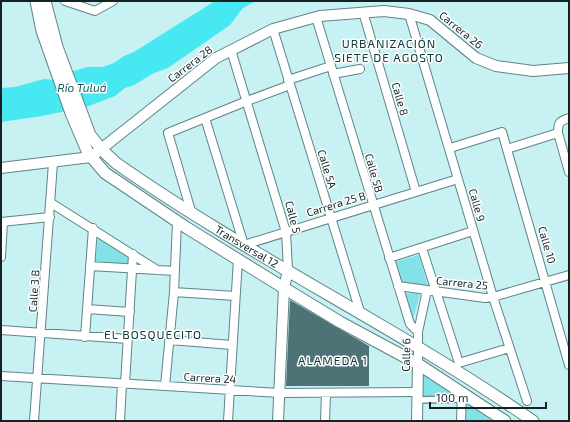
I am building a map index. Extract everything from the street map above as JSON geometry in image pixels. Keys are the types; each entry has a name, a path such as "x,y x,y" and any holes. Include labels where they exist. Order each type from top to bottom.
{"main road":[{"name":"Transversal 12","path":"36,1 42,31 60,68 75,111 82,140 91,157 105,173 116,182 177,222 340,322 418,364 462,395 504,420"},
{"name":"Transversal 12","path":"45,1 60,68"},
{"name":"Transversal 12","path":"75,111 90,135 102,150 128,172 244,245 487,388 533,421"}],"street":[{"path":"65,1 95,11 113,1"},
{"name":"Carrera 28","path":"1,168 53,163 91,157 102,150 200,69 231,50 273,29 316,17 384,11 409,14"},
{"name":"Calle 8","path":"363,12 416,192"},
{"name":"Carrera 26","path":"409,14 430,20 476,58 496,66 533,71 569,68"},
{"name":"Calle 9","path":"409,14 493,297 527,402"},
{"name":"Calle 5B","path":"316,17 372,205 410,324 418,332"},
{"name":"Calle 5A","path":"273,29 361,315"},
{"name":"Calle 5","path":"231,50 286,232 288,270 284,288 278,421"},
{"path":"190,211 168,133 289,82 332,70 360,69"},
{"path":"205,118 244,245"},
{"path":"569,118 560,121 558,125 558,133 569,172"},
{"name":"Calle 10","path":"450,148 502,132 569,365"},
{"path":"507,149 558,133"},
{"name":"Calle 3 B","path":"34,421 42,333 53,163"},
{"name":"Carrera 25 B","path":"244,245 458,179"},
{"path":"51,203 93,228 157,270"},
{"path":"1,257 2,222 50,217"},
{"path":"165,386 174,292 177,222"},
{"path":"85,337 93,228"},
{"path":"389,258 474,231"},
{"path":"422,248 459,363 509,348"},
{"path":"120,421 128,339 133,254"},
{"path":"228,421 238,259"},
{"path":"90,266 175,270"},
{"name":"Carrera 25","path":"398,286 485,298 569,275"},
{"name":"Calle 6","path":"417,421 418,332 427,290"},
{"path":"174,292 235,296"},
{"path":"87,309 130,312"},
{"path":"1,330 128,339"},
{"path":"170,340 232,345"},
{"name":"Carrera 24","path":"1,376 280,393 417,396"},
{"path":"325,421 326,393"},
{"path":"417,396 462,395 461,421"}],"shaded area":[{"path":"98,237 129,256 129,265 95,264"},
{"path":"419,255 428,286 400,282 394,262"},
{"path":"404,293 420,294 413,320"},
{"path":"421,371 459,396 421,397"},
{"path":"465,401 499,421 465,421"}],"water":[{"name":"Río Tuluá","path":"215,1 256,1 243,8 230,25 168,68 154,73 134,85 125,88 115,96 86,107 42,116 1,122 1,88 15,87 44,79 54,80 63,74 88,67 103,67 114,63"}],"building":[{"path":"290,300 369,346 369,386 286,386"}],"district":[{"name":"URBANIZACIÓN SIETE DE AGOSTO","path":"389,51"},
{"name":"EL BOSQUECITO","path":"153,335"},
{"name":"ALAMEDA 1","path":"333,361"}]}
